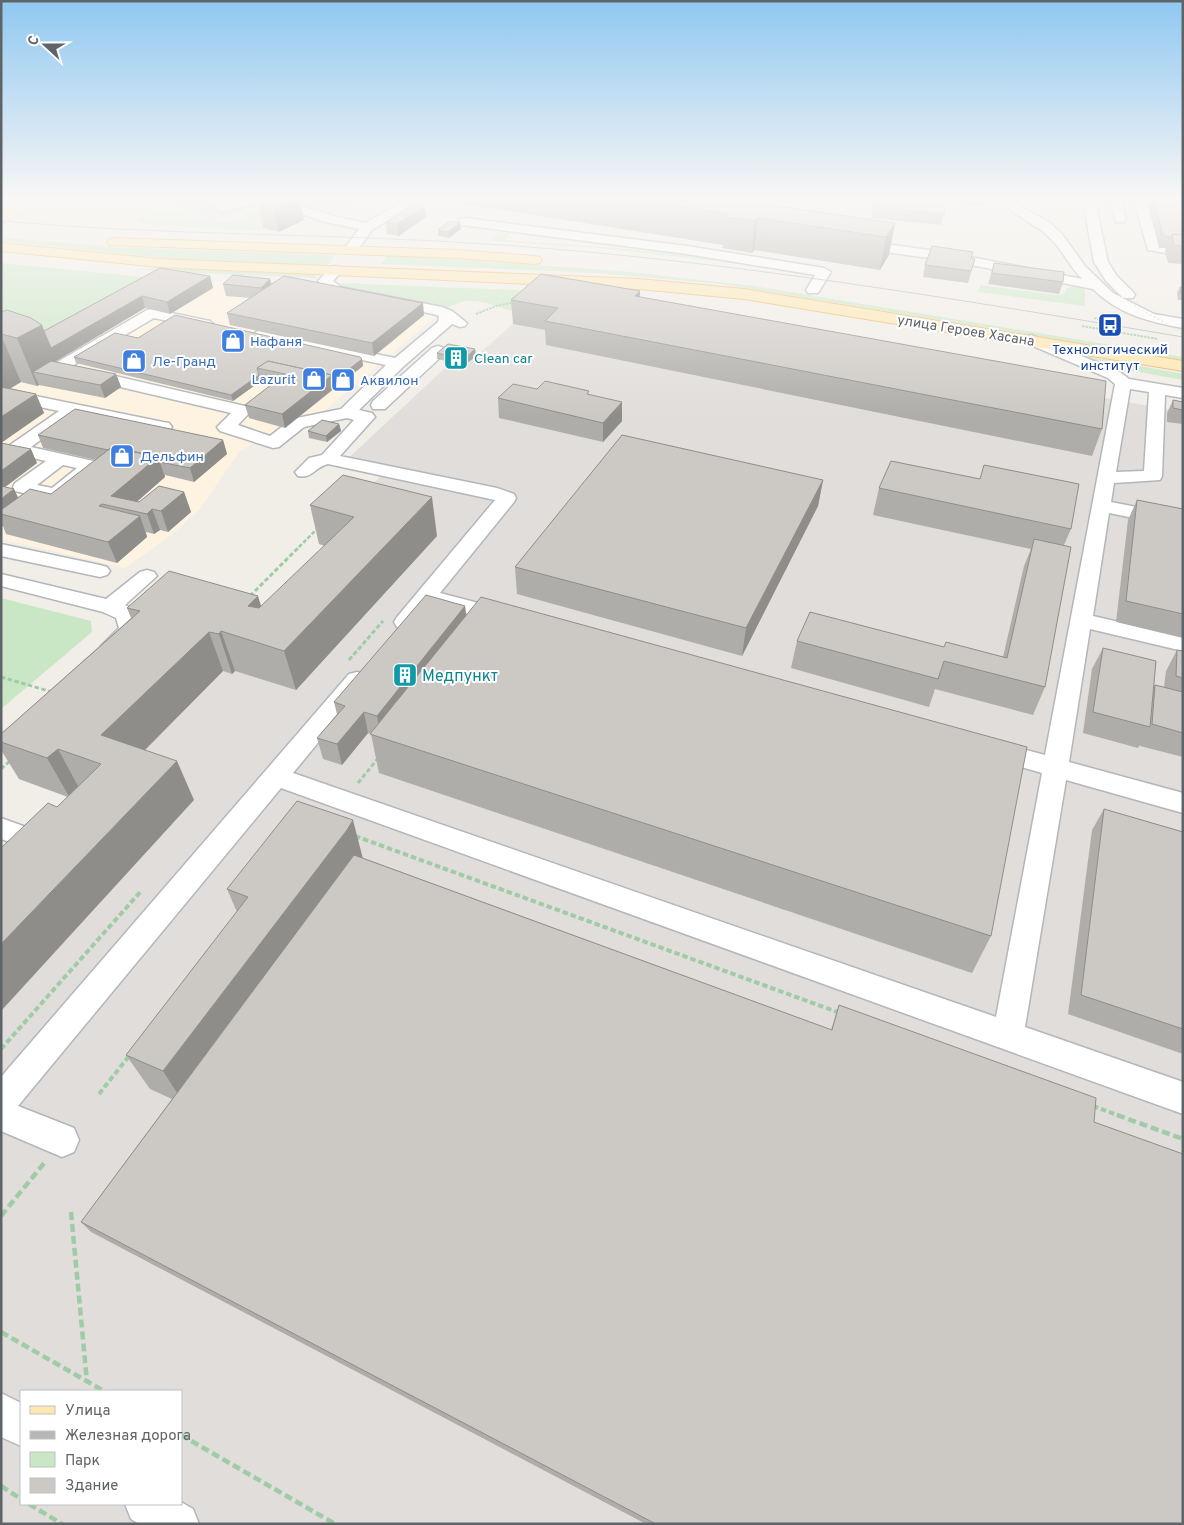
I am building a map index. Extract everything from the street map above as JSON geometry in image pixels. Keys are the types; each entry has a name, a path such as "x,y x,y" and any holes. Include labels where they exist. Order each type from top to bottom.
{"main road":[{"name":"улица Героев Хасана","path":"383,272 620,283 744,294 1183,366"},
{"path":"669,272 829,292"}],"lane":[{"path":"328,459 366,417 459,332 461,324 447,314 437,310 336,290 325,281 334,272"},
{"path":"813,290 824,272"},
{"path":"1028,272 1098,286"},
{"path":"1083,272 1108,296 1150,318 1183,324"},
{"path":"1107,272 1130,296 1142,304"},
{"path":"224,328 152,313 58,368 243,411 226,427 273,443 298,423 347,413 366,417"},
{"path":"347,413 398,364 445,324 447,314"},
{"path":"243,332 398,364"},
{"path":"1031,340 1114,375 1124,383 1183,393"},
{"path":"1008,1036 1121,391 1124,383"},
{"path":"1106,478 1153,476 1157,388"},
{"path":"1,394 163,427"},
{"path":"60,459 16,449 73,409"},
{"path":"304,472 315,462 328,459 497,494 507,498 428,596 387,630"},
{"path":"1101,506 1183,522"},
{"path":"1,550 100,571"},
{"path":"10,582 47,560"},
{"path":"110,607 147,576"},
{"path":"10,582 110,607 126,614 131,630 94,662"},
{"path":"428,596 529,624"},
{"path":"1081,620 1183,644"},
{"path":"1,1102 275,776 358,663"},
{"path":"969,744 1183,803"},
{"path":"275,776 1183,1098"},
{"path":"1,828 28,838"},
{"path":"1,1115 62,1140"},
{"path":"1,1413 20,1425"},
{"path":"148,1505 178,1524"}],"path":[{"path":"461,324 479,312 517,302"},
{"path":"1094,318 1106,323"},
{"path":"1082,326 1162,339"},
{"path":"246,600 320,526"},
{"path":"358,663 387,630"},
{"path":"1,677 58,694"},
{"path":"344,800 384,749"},
{"path":"1,769 15,756"},
{"path":"353,835 847,1016"},
{"path":"1,1049 144,888"},
{"path":"99,1094 130,1055"},
{"path":"1090,1105 1183,1139"},
{"path":"1,1216 62,1140"},
{"path":"71,1212 87,1382"},
{"path":"1,1332 102,1390"},
{"path":"182,1437 335,1524"},
{"path":"1,1486 20,1498"},
{"path":"31,1505 62,1524"}],"shaded area":[{"path":"170,277 299,289 436,316 297,434 276,430 240,451 199,510 166,539 125,568 1,539 1,366"},
{"path":"542,297 1183,412 1183,1524 1,1524 1,926 70,798 19,779 155,651 270,635 361,556 319,544 351,513 348,508 381,476 340,466 445,368 460,371"}],"green space":[{"path":"1,272 94,272 163,279 1,359"},
{"path":"170,272 257,272 314,275 318,278"},
{"path":"578,272 631,272 754,286 1183,357 1183,360 721,284"},
{"path":"341,283 542,291 657,300 610,303 525,313 476,301 463,302 448,307 428,305 359,291 340,285"},
{"path":"980,285 1057,295 1064,294 1066,289 1075,285 1085,290 1085,306 979,292"},
{"path":"1074,354 1183,374 1183,380 1089,363"},
{"path":"1,598 91,621 92,632 1,709"}],"building":[{"path":"152,272 186,272 210,276 167,302 142,296 51,348 44,331"},
{"path":"992,272 1064,272 1063,282"},
{"path":"541,274 640,291 635,296 1106,381 1102,429 545,321 558,308 511,300"},
{"path":"233,275 270,279 261,288 223,284"},
{"path":"284,276 423,303 372,343 227,313"},
{"path":"1180,287 1183,287 1183,294 1181,294"},
{"path":"7,310 31,318 42,325 17,338 1,334 1,312"},
{"path":"175,315 362,359 333,382 332,375 268,361 257,368 259,375 231,395 74,357 115,333 138,338"},
{"path":"448,344 475,349 464,359 437,353"},
{"path":"51,361 116,374 100,385 33,372"},
{"path":"268,361 332,375 282,414 245,405 285,374 257,368"},
{"path":"545,381 589,391 587,394 622,402 603,423 498,398 513,384 537,389"},
{"path":"1,387 36,394 1,417"},
{"path":"1173,400 1183,402 1183,410 1173,408"},
{"path":"75,409 223,440 190,468 160,462 158,457 112,447 108,450 38,435"},
{"path":"322,420 339,424 326,436 308,431"},
{"path":"622,435 823,480 746,628 515,567"},
{"path":"1,443 31,449 1,471"},
{"path":"112,447 158,457 111,496 139,502 159,486 184,492 161,511 152,509 147,514 102,504 99,506 140,516 108,542 1,514 1,510 30,489 51,494"},
{"path":"891,461 980,479 984,465 1079,484 1071,529 879,488"},
{"path":"343,475 432,497 284,651 221,631 219,634 209,632 101,735 177,761 1,944 1,848 48,803 57,807 101,764 58,749 47,758 1,742 1,734 140,611 127,608 169,571 258,596 248,606 259,608 354,517 310,505"},
{"path":"1,486 14,489 1,499"},
{"path":"1137,500 1183,509 1183,614 1126,601"},
{"path":"1034,539 1071,547 1045,687 944,661 938,679 797,641 810,612 944,647 946,642 1007,658"},
{"path":"426,595 465,606 377,716 364,712 337,744 317,738 345,706 334,702"},
{"path":"481,597 1027,747 991,936 370,734"},
{"path":"1103,648 1156,661 1150,727 1093,712"},
{"path":"1177,650 1183,651 1183,678 1176,676"},
{"path":"1155,685 1183,692 1183,733 1152,724"},
{"path":"297,801 353,820 163,1071 126,1055 248,897 227,889"},
{"path":"1104,809 1183,832 1183,1029 1081,995"},
{"path":"354,855 832,1030 839,1005 1096,1098 1094,1122 1183,1154 1183,1524 656,1524 81,1222"}],"tram line":[{"path":"767,272 929,295 1183,337"}],"railway":[{"path":"1092,272 1120,295 1183,333"}],"place":[{"name":"Технологический институт","path":"1110,325"},
{"name":"Нафаня","path":"233,341"},
{"name":"Clean car","path":"456,358"},
{"name":"Ле-Гранд","path":"134,361"},
{"name":"Lazurit","path":"314,379"},
{"name":"Аквилон","path":"343,380"},
{"name":"Дельфин","path":"122,456"},
{"name":"Медпункт","path":"405,675"}]}
